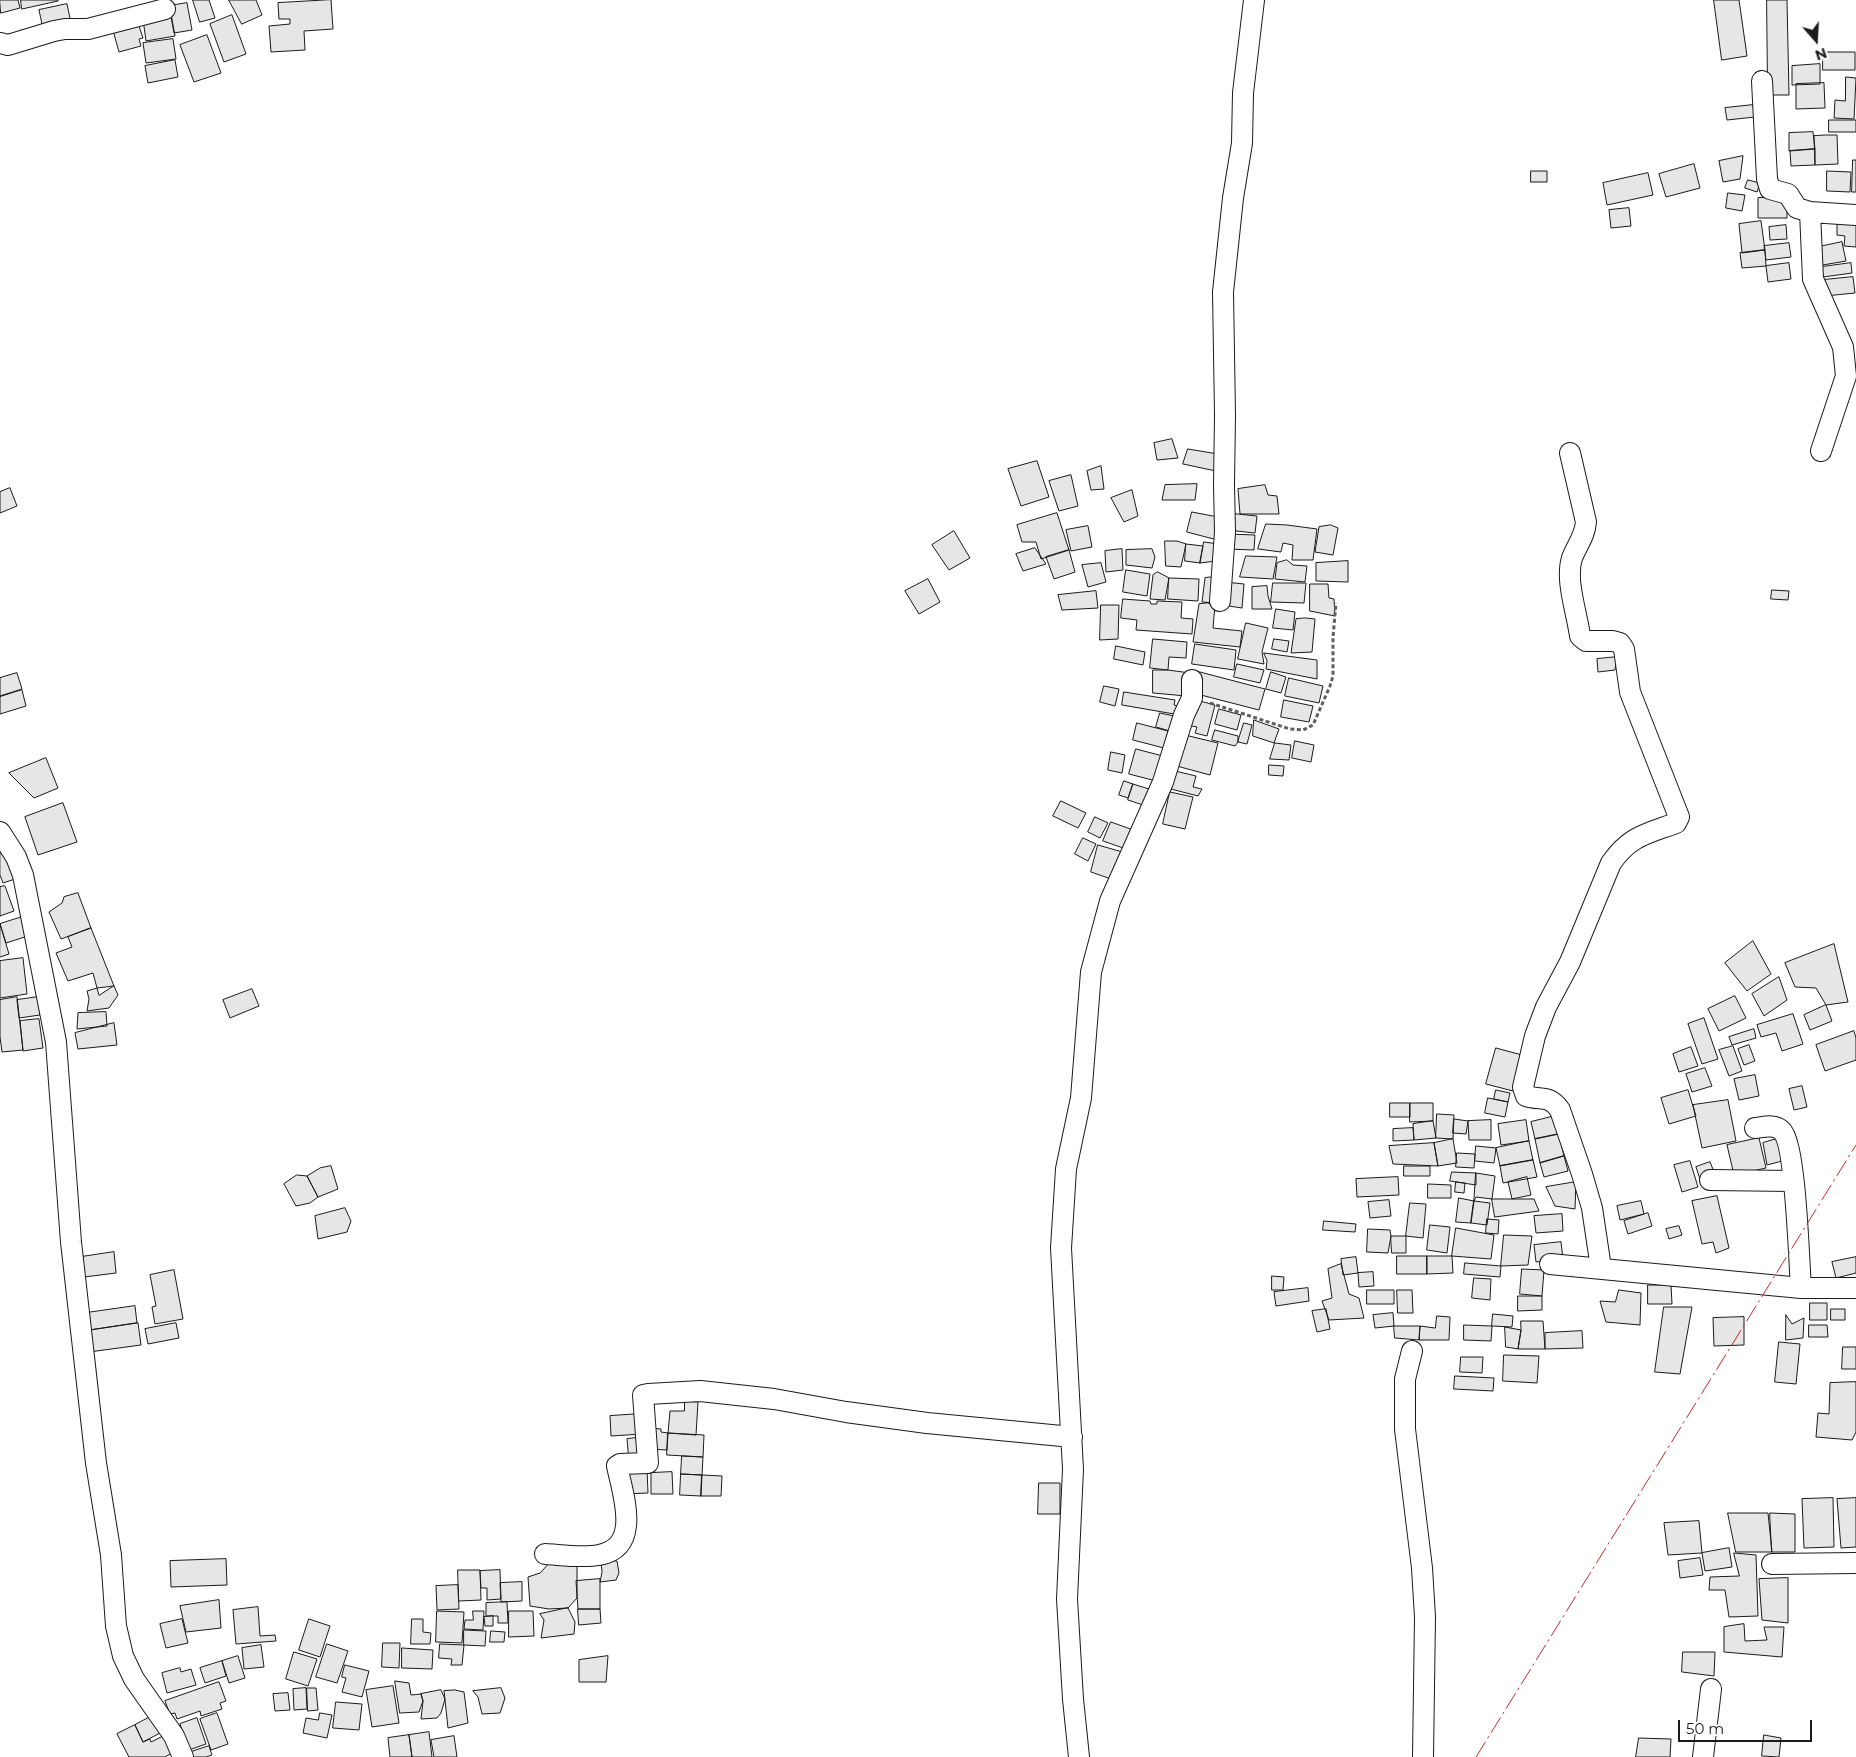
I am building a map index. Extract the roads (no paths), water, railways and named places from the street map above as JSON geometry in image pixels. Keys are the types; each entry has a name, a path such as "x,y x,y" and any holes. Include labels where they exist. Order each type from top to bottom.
{"street":[{"path":"1220,601 1224,532 1223,292 1233,198 1242,143 1244,93 1254,0"},
{"path":"0,43 8,45 64,29 88,29 165,9"},
{"path":"1762,81 1767,180 1770,189 1788,194 1797,208 1810,212 1856,215"},
{"path":"1810,212 1813,279 1843,346 1846,376 1821,451"},
{"path":"1570,453 1586,522 1586,531 1572,558 1570,574 1580,636 1586,641 1614,641 1620,643 1624,649 1630,692 1679,817 1676,823 1632,840 1620,850 1611,863 1570,962 1546,1007 1535,1036 1523,1087 1526,1096 1546,1098 1553,1101 1560,1110 1592,1208 1601,1268"},
{"path":"1080,1757 1073,1699 1067,1599 1073,1470 1061,1248 1066,1169 1081,1098 1091,972 1110,901 1163,782 1192,689"},
{"path":"0,832 16,857 23,875 56,1042 70,1242 96,1463 111,1555 116,1626 123,1656 134,1679 174,1736 183,1757"},
{"path":"1755,1128 1774,1126 1782,1130 1792,1161 1801,1288"},
{"path":"1710,1180 1793,1181"},
{"path":"1550,1264 1801,1288 1856,1288"},
{"path":"1412,1351 1405,1379 1405,1429 1422,1568 1425,1617 1423,1757"},
{"path":"545,1554 598,1556 614,1551 625,1537 627,1523 617,1466 620,1464 648,1463 644,1395 648,1394 700,1391 774,1399 846,1412 927,1423 1072,1437"},
{"path":"1772,1564 1856,1563"},
{"path":"1703,1757 1711,1689"}]}
